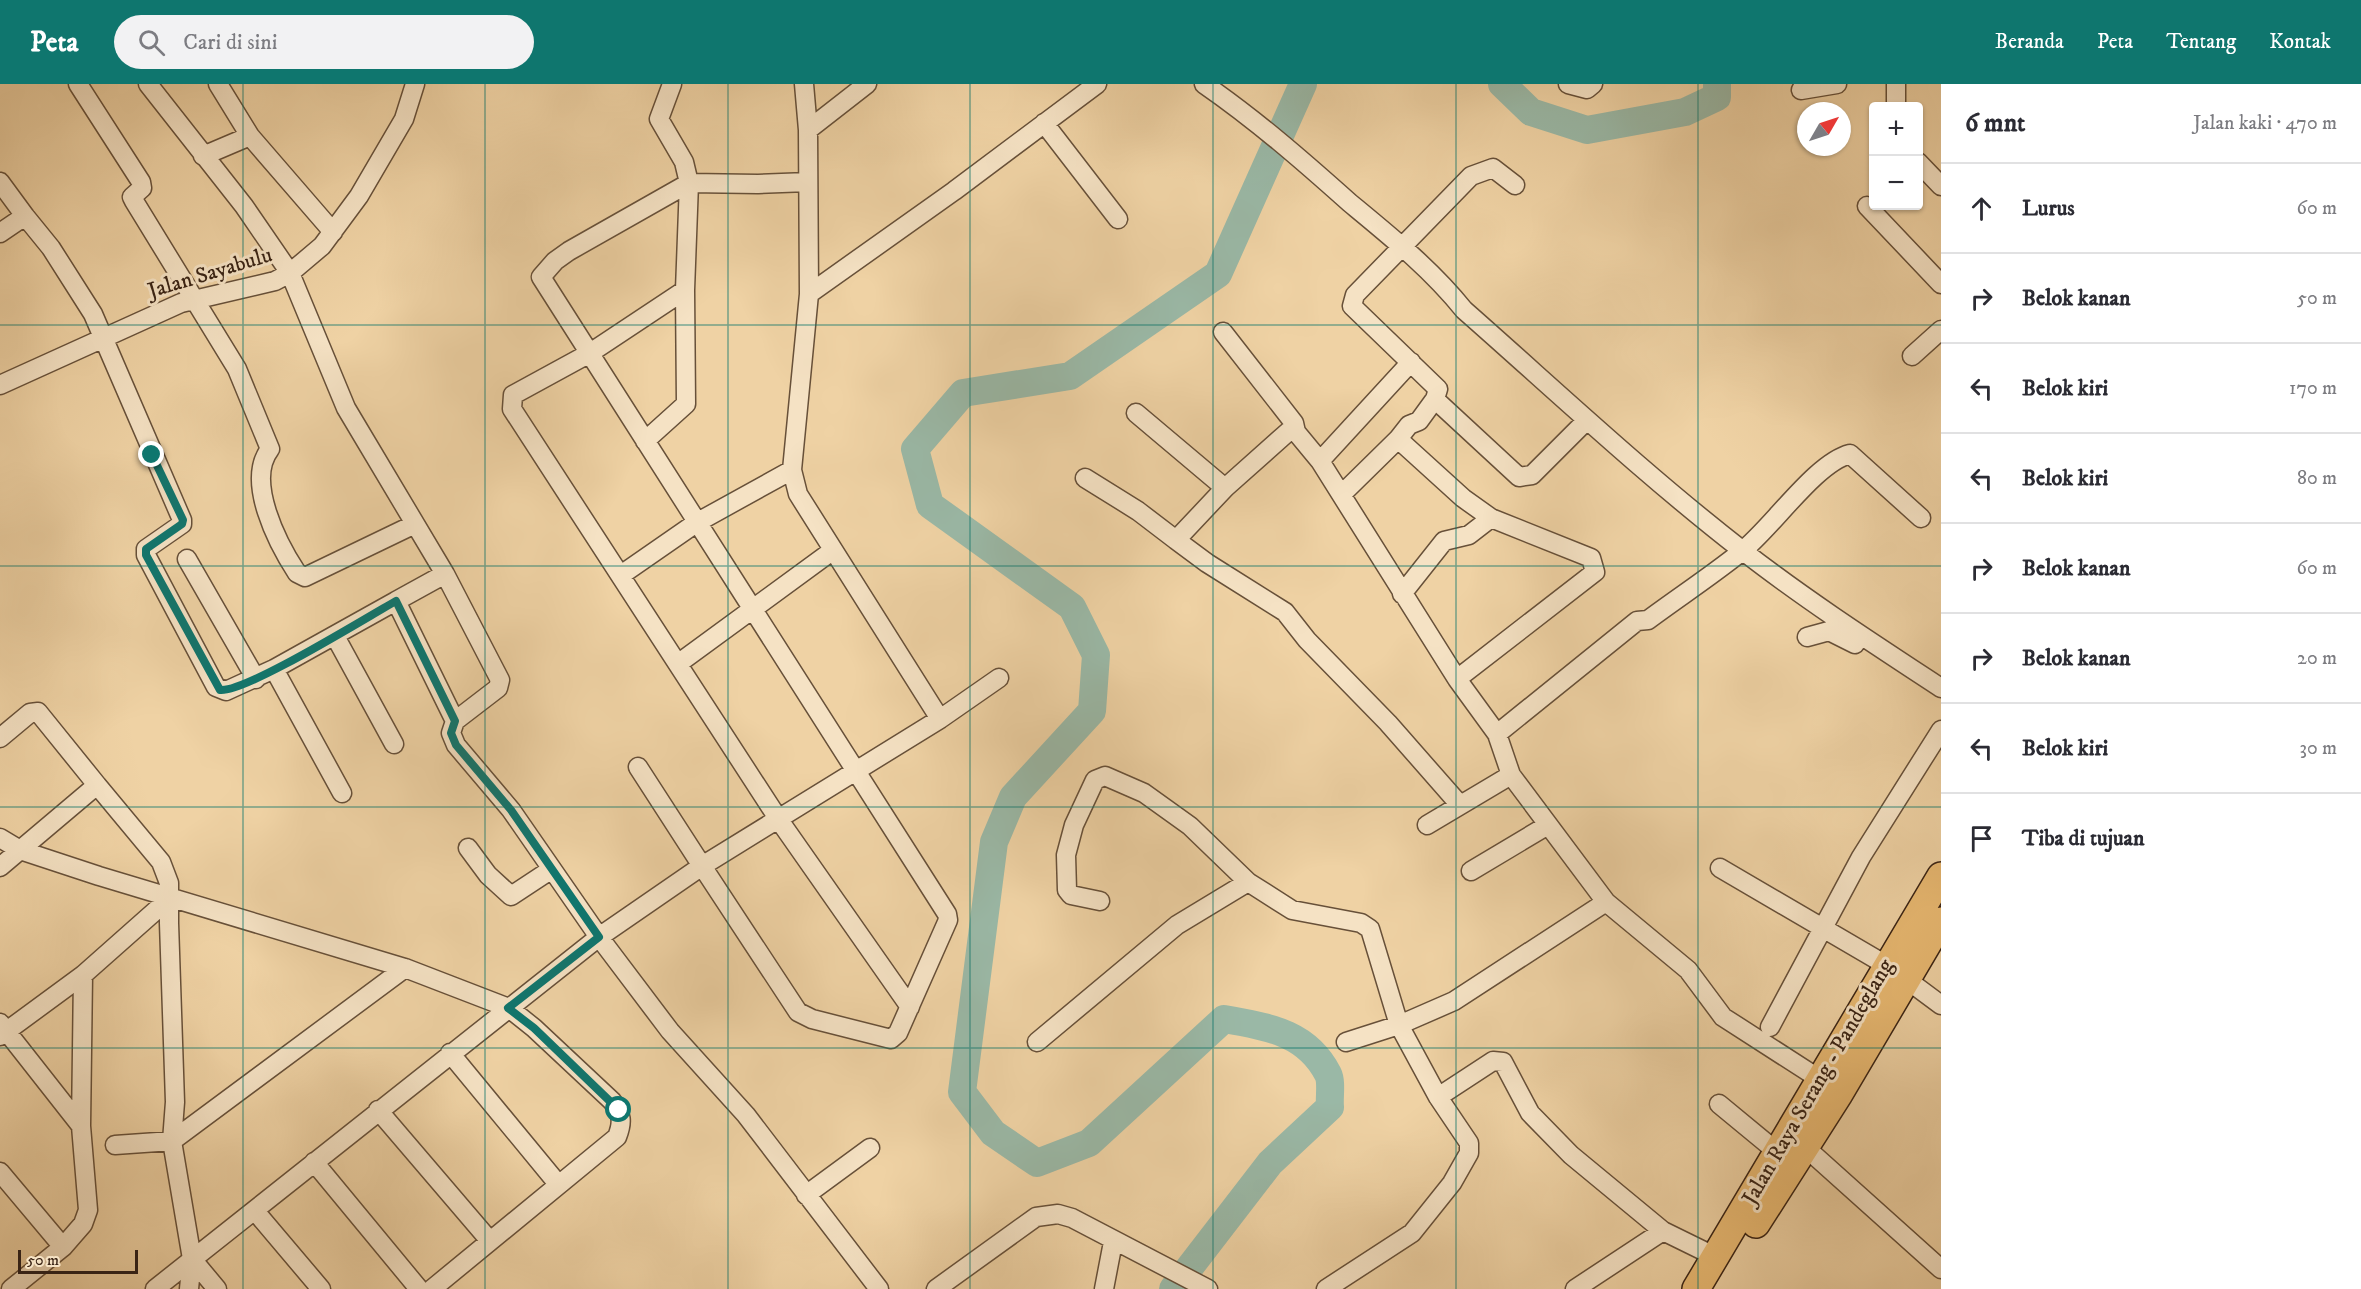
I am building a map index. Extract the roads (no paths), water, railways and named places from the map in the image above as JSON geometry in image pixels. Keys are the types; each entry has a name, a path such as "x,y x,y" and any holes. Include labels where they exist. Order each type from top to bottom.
{"highway":[{"name":"Jalan Raya Serang - Pandeglang","path":"1696,1289 1777,1165 1805,1147 1896,972 1941,876"},
{"name":"Jalan Raya Serang - Pandeglang","path":"1717,1289 1821,1080 1896,972 1941,921"}],"street":[{"path":"78,84 141,182 142,188 132,197 134,201 237,369 269,443 270,449 261,465 261,479 270,526 297,573 305,577 413,525"},
{"path":"148,84 244,206 290,273 346,408 413,525 445,574 500,680 498,688 455,721 451,733 456,745 511,810 599,937 670,1031 746,1115 879,1289"},
{"path":"218,84 250,136 333,232"},
{"name":"Jalan Sayabulu","path":"0,385 170,307 275,281 290,273 322,246 382,159 404,119 415,84"},
{"path":"645,441 686,404 685,290 688,183 684,162 658,119 672,84"},
{"path":"804,84 808,129 808,294 792,470 798,494 940,719"},
{"path":"808,129 867,84"},
{"path":"808,294 1097,84"},
{"path":"1204,84 1243,111 1403,248 1447,289 1464,310 1586,421 1743,551 1862,637 1941,688"},
{"path":"1569,84 1587,89 1593,84"},
{"path":"1801,90 1837,84"},
{"path":"1896,84 1896,102"},
{"path":"1044,123 1118,219"},
{"path":"203,156 250,136"},
{"path":"1923,167 1941,186"},
{"path":"1342,494 1398,439 1409,425 1419,421 1435,399 1438,389 1352,306 1355,295 1477,172 1493,168 1515,185"},
{"path":"0,182 70,277 93,315 183,520 182,524 146,549 146,555 216,687 226,691 255,679 445,574"},
{"path":"638,767 798,1012 812,1019 891,1039 898,1033 936,953 948,920 947,914 858,770 696,523 541,277 555,261 569,251 688,183 808,182"},
{"path":"1867,206 1941,284"},
{"path":"0,233 26,216"},
{"path":"685,290 590,353 513,395 512,409 779,820 910,1007"},
{"path":"1912,356 1941,330"},
{"path":"1223,332 1294,423 1296,432 1320,461 1456,679 1497,734 1511,775 1606,902 1688,970 1723,1017 1821,1080"},
{"path":"1320,461 1410,362"},
{"path":"1435,399 1519,477 1532,475 1586,421"},
{"path":"1136,413 1225,488"},
{"path":"1176,540 1225,488 1287,432 1296,432"},
{"path":"1398,439 1463,498 1491,518 1591,558 1595,572 1456,679"},
{"path":"1497,734 1636,621 1648,620 1743,551 1810,481 1842,456 1850,454 1921,518"},
{"path":"621,575 696,523 792,470"},
{"path":"1085,478 1138,511 1207,563 1285,612 1307,640 1388,723 1460,805"},
{"path":"1402,594 1444,541 1469,535 1491,518"},
{"path":"679,663 752,607 832,551"},
{"path":"187,559 255,679"},
{"path":"396,601 455,721"},
{"path":"1807,637 1829,631 1839,634 1941,701"},
{"path":"335,636 394,744"},
{"path":"274,669 342,793"},
{"path":"155,1289 599,937 702,866 940,719 999,678"},
{"path":"0,738 30,713 38,712 161,862 171,897 169,923 175,1102 172,1141 192,1258 189,1289"},
{"path":"1770,1027 1861,857 1939,738"},
{"path":"1427,825 1511,775"},
{"path":"1100,901 1071,895 1067,890 1066,855 1074,825 1095,780 1105,777 1144,793 1190,826 1248,882 1292,910 1361,923 1370,929 1399,1025 1438,1096 1469,1143 1469,1153 1463,1166 1412,1233 1326,1289"},
{"path":"0,867 97,785"},
{"path":"1471,871 1548,825"},
{"path":"0,838 20,850 405,968 508,1008 534,1028 612,1101 619,1110 622,1124 616,1137 432,1289"},
{"path":"468,848 488,874 512,896 552,869"},
{"path":"1720,868 1896,972 1941,1005"},
{"path":"1037,1042 1177,925 1248,882"},
{"path":"81,1126 2,1030 83,975 171,897"},
{"path":"1346,1042 1399,1025 1454,1001 1606,902"},
{"path":"115,1144 172,1141 405,968"},
{"path":"11,1289 63,1247 83,1224 88,1210 81,1126 83,975"},
{"path":"450,1053 558,1185"},
{"path":"1438,1096 1493,1061 1503,1062 1530,1113 1602,1183 1662,1231 1716,1257"},
{"path":"1719,1104 1777,1165"},
{"path":"378,1110 490,1241"},
{"path":"1805,1147 1941,1269"},
{"path":"806,1195 870,1148"},
{"path":"314,1162 419,1289"},
{"path":"0,1172 63,1247"},
{"path":"255,1211 321,1289"},
{"path":"936,1289 1036,1217 1058,1214 1071,1218 1119,1245 1208,1289"},
{"path":"1575,1289 1662,1231"},
{"path":"1104,1289 1119,1245"},
{"path":"192,1258 217,1289"}],"waterway":[{"path":"1173,1289 1270,1163 1330,1107 1329,1077 1319,1060 1308,1048 1284,1033 1224,1019 1089,1143 1037,1163 993,1133 962,1092 994,842 1013,797 1092,711 1096,655 1072,607 930,505 915,449 963,393 1070,376 1218,274 1303,84"},
{"path":"1502,84 1531,112 1587,130 1685,112 1717,97 1717,84"}]}
